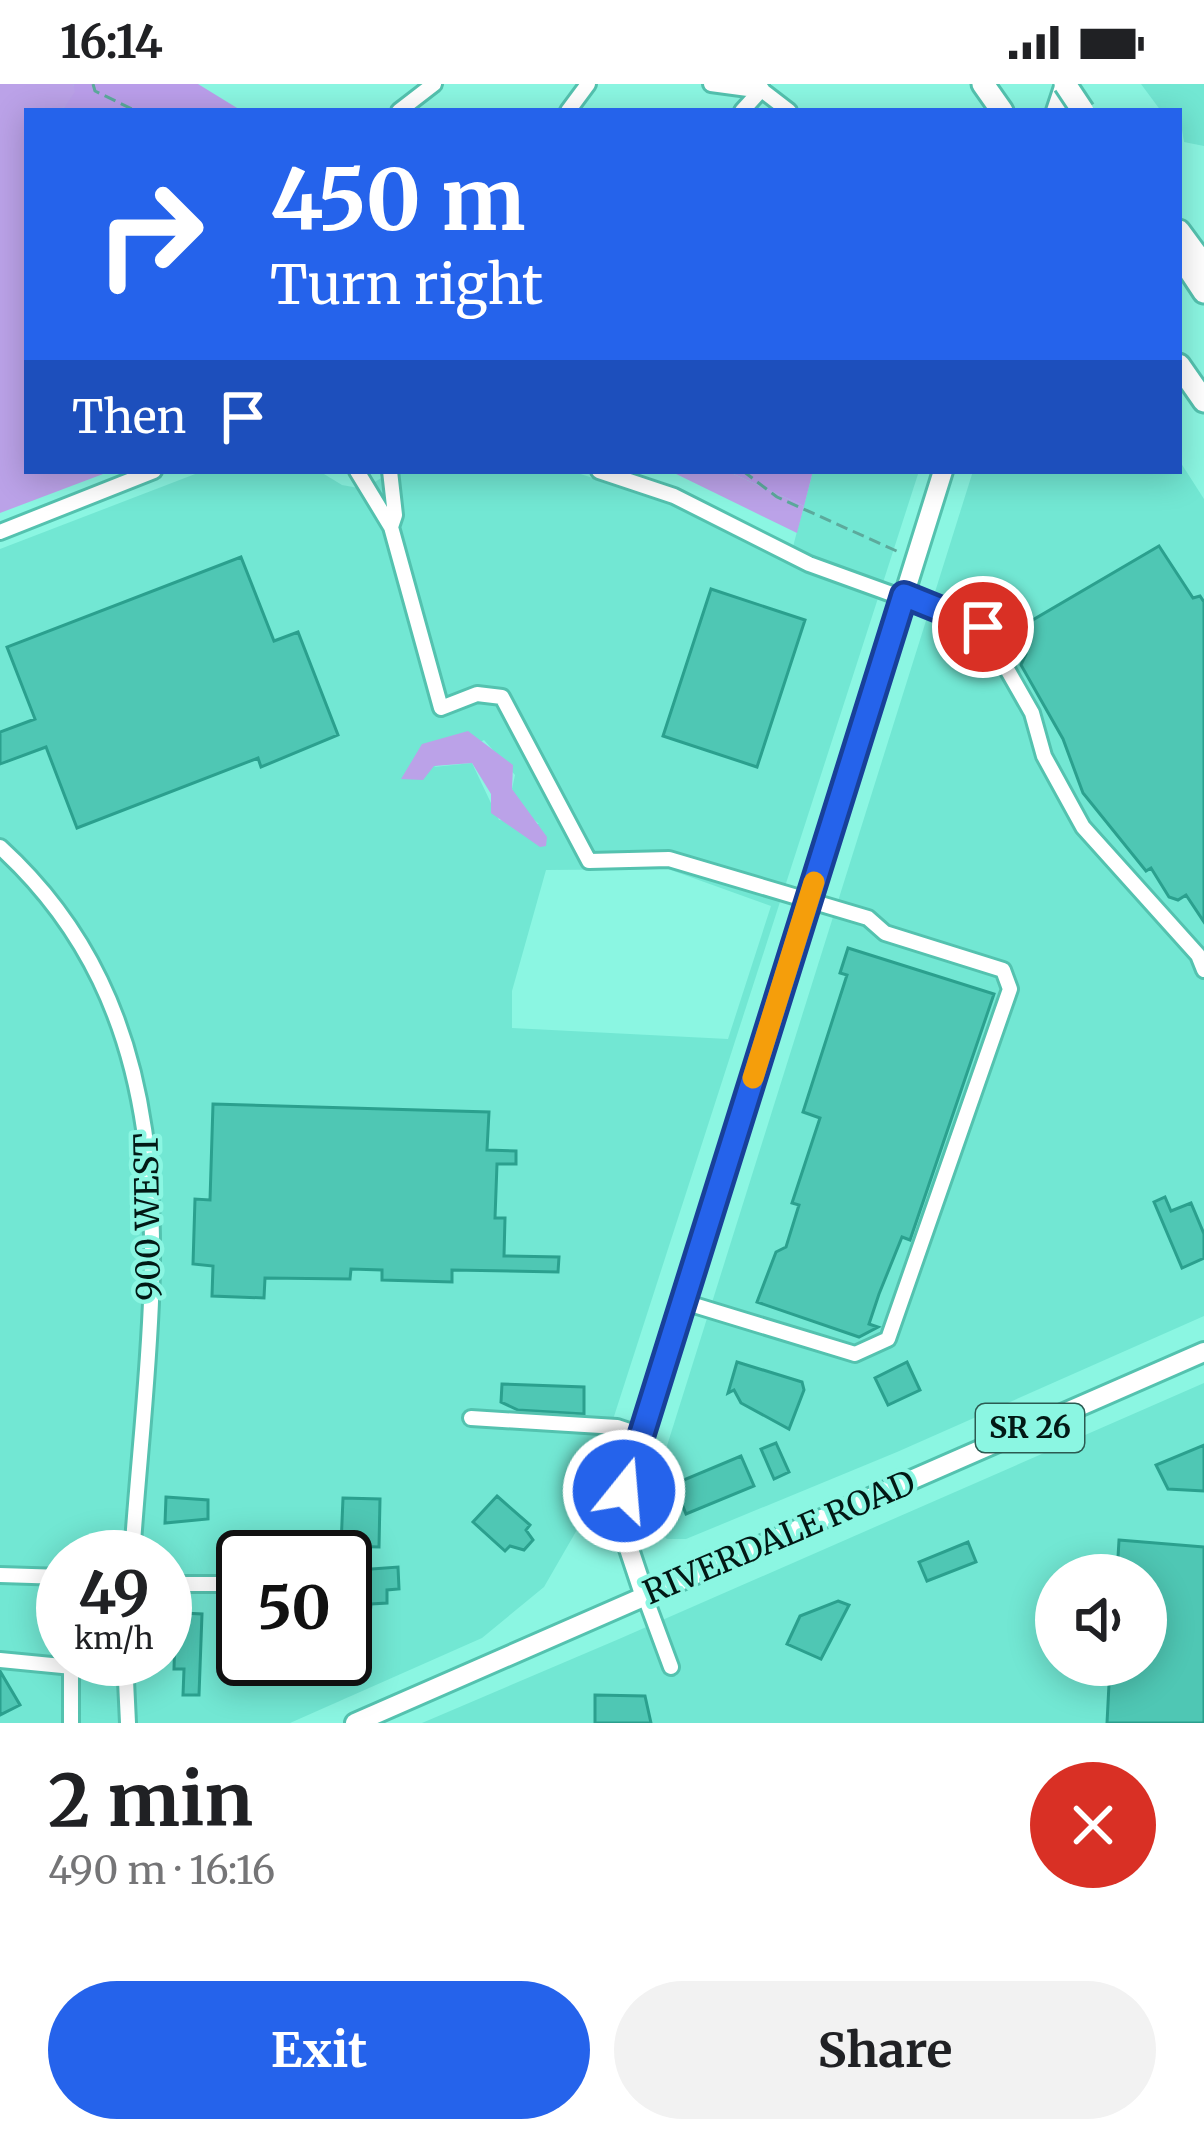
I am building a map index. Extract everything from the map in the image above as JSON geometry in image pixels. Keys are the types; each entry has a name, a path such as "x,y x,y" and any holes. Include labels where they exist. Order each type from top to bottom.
{"highway":[{"path":"1182,235 1204,266"},
{"path":"1182,259 1204,292"},
{"path":"1182,369 1204,401"}],"main road":[{"path":"644,1594 620,1518 641,1435 942,474"},
{"name":"RIVERDALE ROAD","path":"355,1723 1204,1352"}],"street":[{"path":"403,108 434,84"},
{"path":"711,84 762,88 785,108"},
{"path":"0,532 146,474"},
{"path":"359,474 391,527 441,708 478,694 502,697 589,861 669,859 868,918 885,933 1003,970 1010,989 888,1340 855,1354 684,1301"},
{"path":"390,474 395,515 391,527"},
{"path":"608,474 674,496 809,564 983,627 1033,713 1044,756 1083,826 1198,956 1204,970"},
{"name":"900 WEST","path":"0,847 48,899 100,979 125,1037 145,1114 152,1222 134,1530"},
{"path":"470,1418 617,1427 641,1435"},
{"path":"0,1575 36,1576"},
{"path":"644,1594 667,1643 671,1667"},
{"path":"0,1660 36,1666"},
{"path":"71,1686 71,1723"},
{"path":"126,1686 128,1723"}],"path":[{"path":"92,84 95,91 130,108"},
{"path":"747,474 777,497 890,548"}],"shaded area":[{"path":"0,84 73,84 76,92 63,108 24,108 24,474 103,474 0,513"},
{"path":"73,84 198,84 237,108 63,108 75,92"},
{"path":"1141,84 1204,84 1204,146 1184,142 1182,108 1159,108"},
{"path":"1182,465 1204,499 1204,1316 686,1539 667,1539 652,1527 650,1500 972,474 1182,474"},
{"path":"195,474 324,474 342,485 364,489 387,474 580,474 659,499 790,558 812,474 918,474 578,1528 544,1587 482,1638 290,1723 0,1723 0,549","holes":["484,740 515,775 512,789 522,809 539,824 499,820 472,763 434,767","668,869 771,906 728,1039 512,1028 512,991 546,870"]},
{"path":"676,474 734,474 804,506 797,533"},
{"path":"734,474 812,474 804,506"},
{"path":"468,731 513,765 512,789 547,837 546,846 540,847 491,813 491,794 472,763 434,766 423,780 401,779 422,744"},
{"path":"1204,1383 1204,1723 422,1723 619,1639"}],"building":[{"path":"1159,546 1193,598 1200,596 1204,602 1204,922 1186,895 1178,900 1169,897 1151,868 1146,871 1083,793 1063,739 1021,665 1026,654 1012,632"},
{"path":"241,557 274,641 298,632 338,735 261,767 258,758 77,828 46,747 0,764 0,732 35,719 7,647"},
{"path":"711,589 805,620 757,767 663,736"},
{"path":"848,948 994,994 910,1240 902,1237 879,1294 869,1324 878,1327 859,1337 757,1302 776,1252 786,1247 799,1205 792,1203 820,1118 803,1112 847,975 840,973"},
{"path":"213,1104 489,1112 487,1150 516,1151 516,1164 497,1164 495,1218 505,1218 504,1256 559,1257 558,1272 452,1270 452,1282 382,1280 382,1270 351,1269 350,1279 265,1278 264,1298 212,1296 213,1266 193,1264 195,1199 210,1200"},
{"path":"1165,1197 1171,1211 1191,1203 1204,1234 1204,1258 1182,1268 1154,1202"},
{"path":"737,1362 802,1382 804,1390 789,1429 741,1403 734,1390 728,1393"},
{"path":"907,1362 920,1390 888,1405 875,1378"},
{"path":"502,1384 584,1387 584,1414 518,1410 501,1402"},
{"path":"776,1443 789,1472 774,1479 761,1449"},
{"path":"1204,1445 1204,1491 1168,1489 1156,1465"},
{"path":"741,1456 754,1486 686,1514 674,1484"},
{"path":"497,1496 530,1525 526,1530 533,1540 524,1550 510,1546 505,1551 473,1522"},
{"path":"166,1497 208,1500 208,1519 165,1523"},
{"path":"343,1498 380,1499 379,1547 372,1547 372,1530 342,1530"},
{"path":"1119,1540 1204,1547 1204,1723 1107,1723 1109,1686 1167,1686 1167,1554 1118,1554"},
{"path":"968,1542 976,1562 927,1581 919,1562"},
{"path":"398,1567 399,1589 387,1590 387,1603 372,1604 372,1569"},
{"path":"838,1601 849,1605 821,1659 787,1644 800,1616"},
{"path":"192,1613 202,1614 199,1695 183,1695 183,1686 192,1686"},
{"path":"0,1671 20,1705 0,1715"},
{"path":"595,1695 645,1696 651,1723 595,1723"}],"slow traffic":[{"path":"753,1078 814,882"}],"route":[{"path":"624,1491 904,595 983,627"}]}
